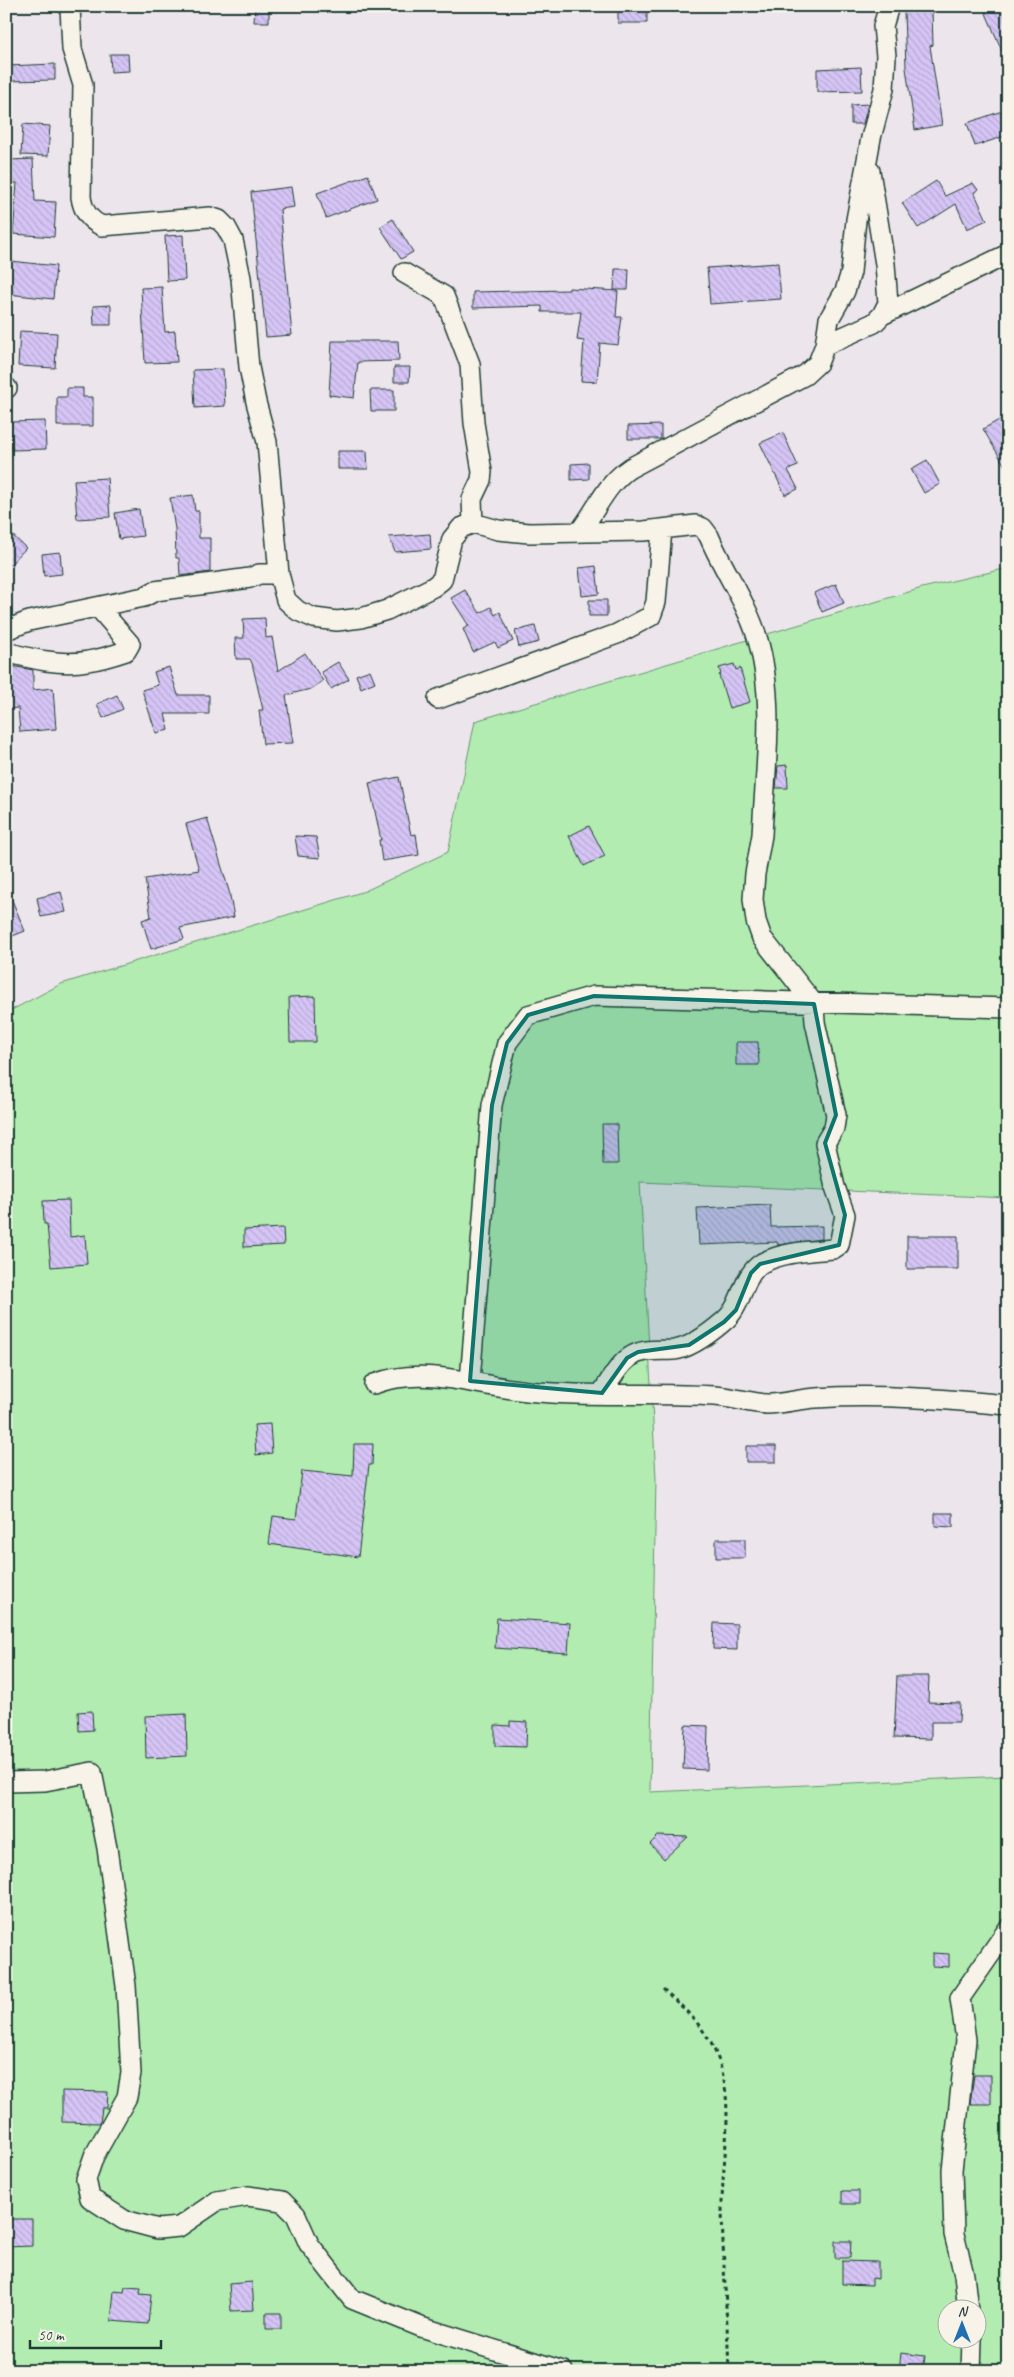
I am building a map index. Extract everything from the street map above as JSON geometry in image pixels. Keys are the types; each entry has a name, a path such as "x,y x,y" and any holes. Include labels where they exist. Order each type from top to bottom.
{"street":[{"path":"70,6 72,49 83,84 81,197 86,213 92,222 102,226 210,217 219,220 226,227 233,240 241,278 249,367 256,402 268,442 279,574 286,600 298,612 314,618 337,621 360,618 387,610 442,580 452,539 461,528 473,523 498,530 529,533 605,532 696,525 704,528 751,621 757,638 768,702 762,835 754,882 756,921 762,938 814,1004 815,1022 836,1115 834,1128 825,1143 835,1188 845,1215 839,1245 833,1249 773,1258 760,1264 751,1274 736,1310 724,1322 689,1345 676,1350 638,1352 627,1358 602,1393"},
{"path":"580,531 595,512 603,493 616,477 805,375 818,363 825,345 829,319 845,291 851,272 856,220 868,163 871,138 884,89 886,56 883,26 889,6"},
{"path":"825,345 874,323 882,315 888,303 886,264 868,163"},
{"path":"882,315 1008,254"},
{"path":"404,273 444,296 455,329 467,352 482,472 481,480 472,499 473,523"},
{"path":"595,512 605,532"},
{"path":"438,699 617,634 651,616 656,602 662,529"},
{"path":"6,630 29,621 98,607 181,586 250,578 259,574 279,574"},
{"path":"6,652 27,658 64,662 87,662 126,652 130,644 98,607"},
{"path":"470,1381 492,1105 508,1043 528,1015 594,996 814,1004 910,1004 966,1009 1008,1008"},
{"path":"374,1384 386,1379 402,1377 440,1376 517,1390 576,1394 716,1396 768,1404 815,1398 914,1397 1008,1405"},
{"path":"6,1782 45,1781 92,1772 107,1848 126,1986 131,2073 127,2097 94,2156 86,2179 90,2198 124,2220 158,2229 179,2227 217,2201 248,2196 282,2201 296,2215 309,2244 352,2298 421,2326 562,2371"},
{"path":"967,2300 964,2276 954,2234 952,2170 966,2040 960,1998 1008,1929"},
{"path":"971,2371 972,2350"}],"path":[{"path":"663,1988 697,2021 717,2056 723,2084 728,2126 722,2206 729,2371"}],"highlighted area":[{"path":"594,996 814,1004 836,1115 825,1143 845,1215 839,1245 760,1264 751,1273 736,1310 724,1322 689,1345 638,1352 627,1358 602,1393 470,1381 492,1105 507,1043 528,1015"}],"green space":[{"path":"1008,568 1008,1198 640,1182 656,1478 650,1792 1008,1776 1008,2371 6,2371 6,1013 61,984 365,891 448,852 475,721 922,588"}],"building":[{"path":"255,6 269,6 269,22 254,22"},
{"path":"618,6 647,6 647,23 618,23"},
{"path":"1000,6 1008,25 1008,65 985,11"},
{"path":"932,11 933,45 930,46 942,125 915,130 906,68 904,12"},
{"path":"110,54 128,54 129,71 111,72"},
{"path":"55,64 55,80 6,81 6,66"},
{"path":"861,67 862,91 817,92 817,69"},
{"path":"868,104 863,124 851,124 851,105"},
{"path":"1005,110 1008,118 1008,135 975,146 967,123"},
{"path":"23,124 50,126 48,156 21,155"},
{"path":"33,159 35,201 56,202 54,237 13,234 17,183 11,183 10,160"},
{"path":"368,175 377,199 326,218 317,193"},
{"path":"936,181 945,196 973,183 978,190 974,192 987,220 967,229 956,204 918,228 902,203"},
{"path":"291,187 294,207 280,209 292,335 266,337 251,192"},
{"path":"393,219 413,252 401,259 380,227"},
{"path":"183,235 185,280 167,281 165,236"},
{"path":"11,261 56,266 53,299 8,294"},
{"path":"778,263 781,299 710,304 707,268"},
{"path":"615,269 629,269 628,290 614,290"},
{"path":"162,287 165,332 175,331 177,362 145,363 141,288"},
{"path":"569,288 618,291 616,317 622,317 618,345 600,343 597,382 581,381 584,341 577,340 581,312 542,312 542,306 473,308 473,292 569,290"},
{"path":"111,305 111,325 94,325 93,306"},
{"path":"20,331 57,333 55,368 18,366"},
{"path":"332,341 398,341 399,361 358,362 354,398 329,395"},
{"path":"394,367 410,367 409,382 394,382"},
{"path":"223,369 225,406 195,408 193,370"},
{"path":"67,388 83,388 83,397 93,397 93,426 57,426 57,397 67,397"},
{"path":"370,390 394,390 394,411 371,411"},
{"path":"1008,415 1008,471 983,429"},
{"path":"45,421 46,449 12,450 11,422"},
{"path":"661,425 661,439 628,439 628,426"},
{"path":"783,433 798,466 788,470 798,489 785,495 760,443"},
{"path":"338,451 367,451 368,469 338,469"},
{"path":"927,460 940,484 924,493 911,469"},
{"path":"589,463 589,479 571,480 571,464"},
{"path":"107,478 110,517 77,519 74,480"},
{"path":"193,495 195,511 199,511 199,538 210,538 210,572 180,576 179,558 176,558 175,529 170,498"},
{"path":"139,509 143,536 119,539 115,513"},
{"path":"6,529 26,548 6,569"},
{"path":"430,534 431,549 395,552 389,537"},
{"path":"60,552 62,574 44,576 42,554"},
{"path":"596,566 599,594 582,596 579,568"},
{"path":"836,584 844,603 822,612 814,593"},
{"path":"465,590 480,613 491,607 495,615 500,612 513,641 498,648 495,642 473,652 463,629 469,626 451,598"},
{"path":"589,600 607,600 607,616 589,616"},
{"path":"265,618 266,638 272,637 278,671 305,653 323,681 311,689 286,695 293,743 263,744 259,710 263,710 252,663 250,659 236,659 235,638 244,638 243,619"},
{"path":"535,626 539,642 519,647 515,631"},
{"path":"338,662 349,679 331,689 321,672"},
{"path":"734,664 736,670 740,668 750,702 729,708 719,675 721,674 719,668"},
{"path":"6,665 33,670 33,690 53,688 56,729 20,732 18,708 6,709"},
{"path":"169,667 178,695 209,695 209,714 165,714 169,730 156,733 142,690 158,685 154,672"},
{"path":"370,670 375,682 361,688 356,675"},
{"path":"117,695 123,709 103,718 97,704"},
{"path":"787,765 788,788 776,788 778,766"},
{"path":"399,777 411,835 416,834 419,855 382,861 379,840 381,840 369,783"},
{"path":"207,818 229,891 234,917 180,928 184,939 151,949 142,920 151,917 145,879 199,870 186,824"},
{"path":"589,826 605,856 584,866 569,836"},
{"path":"295,836 316,837 320,858 298,856"},
{"path":"6,886 25,931 10,937 6,927"},
{"path":"61,892 66,912 41,917 37,898"},
{"path":"315,996 316,1042 290,1042 289,997"},
{"path":"736,1042 758,1042 759,1065 736,1065"},
{"path":"602,1124 617,1124 618,1164 603,1164"},
{"path":"69,1200 70,1237 85,1235 87,1264 51,1267 47,1224 44,1224 43,1201"},
{"path":"770,1205 771,1227 822,1226 822,1239 778,1245 777,1242 699,1245 697,1208"},
{"path":"283,1228 284,1245 244,1247 244,1230"},
{"path":"907,1236 958,1236 958,1269 907,1269"},
{"path":"270,1424 272,1453 256,1455 254,1425"},
{"path":"354,1444 373,1444 372,1465 369,1465 358,1557 269,1544 273,1516 296,1519 302,1471 353,1476"},
{"path":"746,1446 776,1446 776,1462 746,1462"},
{"path":"935,1513 953,1513 953,1527 935,1526"},
{"path":"716,1539 745,1539 745,1558 716,1558"},
{"path":"497,1618 570,1623 568,1653 495,1648"},
{"path":"714,1623 737,1624 737,1650 713,1649"},
{"path":"897,1676 929,1676 928,1702 960,1703 959,1722 931,1722 931,1739 894,1738"},
{"path":"92,1711 93,1730 79,1731 78,1712"},
{"path":"186,1714 187,1756 146,1758 145,1716"},
{"path":"510,1721 527,1722 526,1747 495,1746 495,1725 510,1726"},
{"path":"685,1725 708,1726 707,1770 683,1769"},
{"path":"658,1836 688,1837 664,1859 650,1844"},
{"path":"932,1953 949,1954 949,1967 932,1966"},
{"path":"974,2075 991,2075 991,2104 970,2104"},
{"path":"62,2091 108,2092 107,2108 102,2108 100,2123 62,2122"},
{"path":"842,2191 859,2191 859,2204 842,2204"},
{"path":"6,2219 32,2219 32,2246 6,2247"},
{"path":"835,2241 851,2241 850,2258 835,2258"},
{"path":"842,2261 878,2262 878,2279 872,2278 872,2285 842,2284"},
{"path":"252,2282 254,2310 231,2311 229,2284"},
{"path":"125,2287 141,2288 140,2294 151,2295 148,2324 111,2321 114,2291 124,2292"},
{"path":"266,2313 281,2313 281,2329 266,2329"},
{"path":"901,2353 925,2356 923,2371 899,2371"}]}
